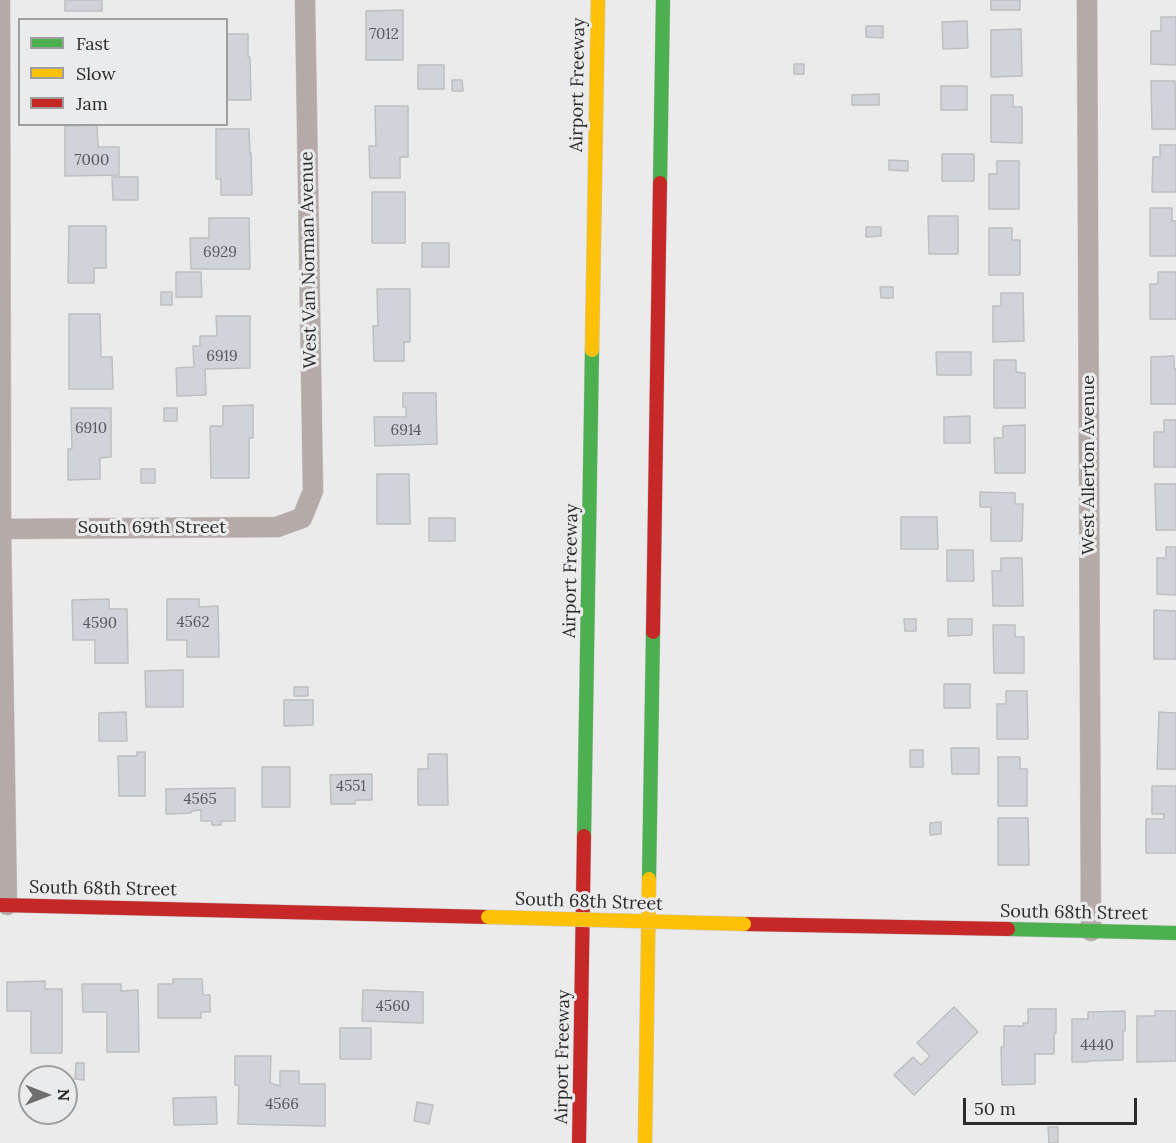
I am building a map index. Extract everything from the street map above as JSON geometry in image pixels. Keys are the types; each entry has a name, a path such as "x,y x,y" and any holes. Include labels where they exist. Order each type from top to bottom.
{"main road":[{"name":"Airport Freeway","path":"579,1143 598,0"},
{"path":"645,1143 663,0"},
{"name":"South 68th Street","path":"3,905 1176,933"}],"street":[{"path":"0,0 3,905"},
{"name":"West Van Norman Avenue","path":"302,519 313,491 305,0"},
{"name":"West Allerton Avenue","path":"1087,0 1091,931"},
{"name":"South 69th Street","path":"1,529 277,527 302,519"}],"building":[{"path":"65,0 102,0 102,11 65,11"},
{"path":"991,0 1020,0 1020,10 991,10"},
{"path":"403,10 403,60 366,60 366,11"},
{"path":"1161,17 1176,17 1176,65 1151,64 1151,31 1161,31"},
{"path":"967,21 968,48 943,49 942,22"},
{"path":"866,26 883,26 883,38 866,37"},
{"path":"1021,29 1022,76 991,77 991,30"},
{"path":"228,34 248,34 251,100 228,100"},
{"path":"794,64 804,64 804,74 794,74"},
{"path":"418,65 444,65 444,89 418,89"},
{"path":"452,80 462,80 463,91 452,91"},
{"path":"1151,81 1175,81 1176,129 1152,129"},
{"path":"941,86 967,86 967,110 941,110"},
{"path":"879,94 879,105 852,105 852,95"},
{"path":"991,95 1013,95 1013,107 1022,107 1022,143 991,142"},
{"path":"375,106 408,106 408,157 400,157 400,178 370,178 369,146 376,146"},
{"path":"65,126 97,126 98,147 119,147 119,175 65,176"},
{"path":"216,129 249,129 252,195 221,195 221,179 216,179"},
{"path":"1160,145 1176,145 1176,192 1152,192 1153,157 1160,157"},
{"path":"942,154 974,154 974,181 942,181"},
{"path":"889,160 908,161 908,171 889,170"},
{"path":"997,161 1019,161 1019,209 989,209 989,174 997,174"},
{"path":"112,177 138,177 138,200 113,200"},
{"path":"372,192 405,192 405,243 372,243"},
{"path":"1150,208 1172,208 1172,221 1176,221 1176,256 1150,256"},
{"path":"928,216 958,216 958,254 929,254"},
{"path":"209,218 249,218 250,269 191,269 190,238 209,238"},
{"path":"69,226 106,226 106,268 94,268 94,283 68,283"},
{"path":"866,227 881,227 881,236 866,237"},
{"path":"989,228 1012,228 1012,240 1020,240 1020,275 989,275"},
{"path":"422,243 449,243 449,267 422,267"},
{"path":"176,272 201,272 202,297 176,297"},
{"path":"1158,272 1176,272 1176,319 1150,319 1150,284 1158,284"},
{"path":"880,287 893,287 893,298 881,298"},
{"path":"377,289 410,289 410,342 404,342 404,361 374,361 373,326 378,326"},
{"path":"161,292 172,292 172,305 161,305"},
{"path":"1001,293 1023,293 1024,341 993,342 993,306 1001,306"},
{"path":"69,314 100,314 101,357 112,357 113,389 69,389"},
{"path":"216,316 250,316 250,368 205,369 206,395 177,396 176,368 194,367 193,346 200,346 200,336 217,336"},
{"path":"936,352 971,352 971,375 937,375"},
{"path":"1174,356 1176,404 1151,404 1151,357"},
{"path":"994,360 1016,360 1016,372 1025,373 1025,408 994,408"},
{"path":"403,393 436,393 437,444 375,446 374,417 406,417"},
{"path":"253,405 253,438 249,438 249,478 211,478 210,426 223,426 223,406"},
{"path":"71,408 111,408 111,457 100,458 100,479 68,480 68,449 72,449"},
{"path":"164,408 177,408 177,421 164,421"},
{"path":"970,416 970,443 944,443 944,417"},
{"path":"1164,420 1176,420 1176,467 1154,467 1154,432 1164,432"},
{"path":"1025,425 1025,473 995,473 994,438 1003,438 1003,426"},
{"path":"141,469 155,469 155,483 141,483"},
{"path":"377,474 409,474 410,524 377,524"},
{"path":"1155,484 1176,484 1176,530 1156,530"},
{"path":"980,492 1015,493 1015,504 1023,504 1022,541 991,541 991,507 980,507"},
{"path":"901,517 937,517 938,549 901,549"},
{"path":"429,518 455,518 455,541 429,541"},
{"path":"1166,547 1176,547 1176,595 1157,594 1157,558 1166,558"},
{"path":"947,550 973,550 974,581 947,581"},
{"path":"1001,558 1022,558 1023,606 993,606 992,571 1001,571"},
{"path":"109,599 109,609 127,609 128,663 95,663 95,640 73,640 72,600"},
{"path":"167,599 199,599 199,607 218,606 219,657 187,657 187,640 167,640"},
{"path":"1154,610 1176,611 1176,659 1154,659"},
{"path":"904,619 916,619 916,631 905,631"},
{"path":"948,619 972,619 972,635 948,636"},
{"path":"993,625 1015,625 1015,637 1024,637 1024,673 994,673"},
{"path":"183,670 183,707 146,707 145,671"},
{"path":"944,684 970,684 970,708 944,708"},
{"path":"294,687 308,687 308,696 294,696"},
{"path":"1006,691 1027,691 1028,739 997,739 997,704 1006,704"},
{"path":"284,700 313,700 313,725 284,726"},
{"path":"126,712 127,741 99,741 99,713"},
{"path":"1159,712 1176,713 1176,769 1157,769"},
{"path":"951,748 979,748 979,774 952,774"},
{"path":"910,750 923,750 923,767 910,767"},
{"path":"137,752 145,752 145,796 119,796 118,756 137,756"},
{"path":"428,754 447,754 448,805 418,805 418,769 428,769"},
{"path":"998,757 1020,757 1020,769 1027,769 1027,806 998,806"},
{"path":"262,767 290,767 290,807 262,807"},
{"path":"372,774 372,800 355,800 355,804 331,804 330,775"},
{"path":"1152,786 1176,786 1176,853 1146,853 1146,819 1164,819 1164,814 1152,814"},
{"path":"235,788 235,821 221,821 221,825 212,825 212,821 201,821 201,810 191,811 191,813 166,814 166,789"},
{"path":"998,818 1028,818 1029,865 998,865"},
{"path":"941,822 941,834 930,835 930,823"},
{"path":"173,979 202,979 203,995 210,995 210,1012 201,1012 201,1018 158,1018 158,984 173,984"},
{"path":"45,981 45,989 62,989 62,1053 31,1053 31,1011 7,1011 7,982"},
{"path":"82,984 121,984 121,991 138,990 139,1052 107,1052 107,1012 83,1012"},
{"path":"363,990 423,992 423,1023 362,1021"},
{"path":"954,1007 978,1032 914,1095 894,1075 913,1057 921,1065 930,1056 917,1043"},
{"path":"1028,1009 1056,1009 1054,1054 1035,1054 1035,1084 1002,1085 1001,1047 1004,1047 1004,1026 1024,1026 1023,1023 1028,1023"},
{"path":"1125,1011 1123,1060 1072,1062 1072,1019 1088,1019 1088,1012"},
{"path":"1155,1011 1176,1011 1176,1061 1137,1062 1137,1016 1155,1016"},
{"path":"340,1028 371,1028 371,1059 340,1059"},
{"path":"235,1056 271,1056 270,1083 280,1086 280,1071 299,1071 299,1084 325,1084 325,1126 238,1124 239,1085 235,1085"},
{"path":"76,1063 84,1063 84,1080 78,1079 78,1065"},
{"path":"216,1097 217,1124 174,1125 173,1098"},
{"path":"417,1102 433,1105 429,1124 414,1121"},
{"path":"1048,1127 1058,1127 1058,1143 1049,1143"}],"traffic: fast":[{"path":"660,183 663,0"},
{"path":"584,836 592,350"},
{"path":"649,879 653,632"},
{"path":"1008,929 1176,933"}],"traffic: slow":[{"path":"592,350 598,0"},
{"path":"645,1143 649,879"},
{"path":"488,917 744,924"}],"traffic: jam":[{"path":"653,632 660,183"},
{"path":"579,1143 584,836"},
{"path":"0,905 488,917"},
{"path":"744,924 1008,929"}]}
